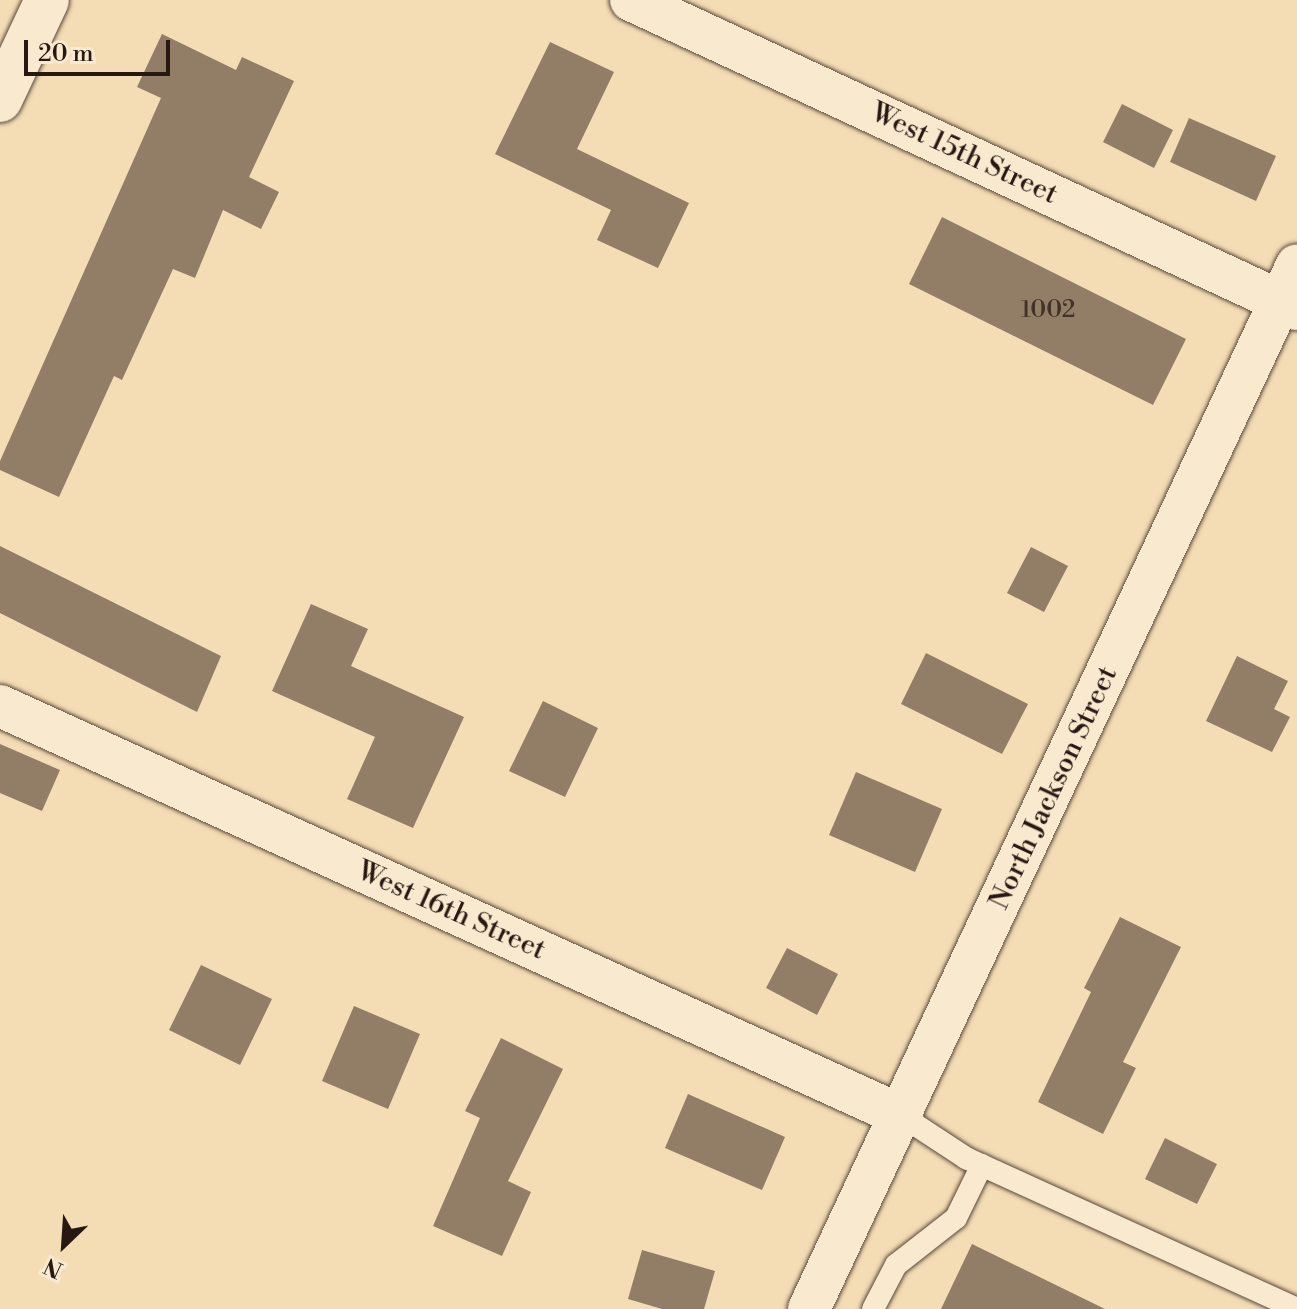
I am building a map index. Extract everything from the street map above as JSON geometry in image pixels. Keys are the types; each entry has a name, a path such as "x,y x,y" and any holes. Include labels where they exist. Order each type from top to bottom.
{"street":[{"path":"0,100 47,0"},
{"name":"West 15th Street","path":"631,0 1291,291"},
{"name":"North Jackson Street","path":"809,1309 1291,291"},
{"name":"West 16th Street","path":"0,706 902,1116"}],"lane":[{"path":"902,1116 982,1165 1297,1309"},
{"path":"873,1309 896,1265 956,1218 982,1165"}],"building":[{"path":"162,34 236,70 242,57 294,81 249,177 279,192 261,229 223,210 195,278 173,269 122,380 114,376 59,497 0,470 0,461 161,98 137,87"},
{"path":"550,42 614,72 577,149 689,203 658,268 597,240 611,210 495,154"},
{"path":"1122,104 1173,130 1154,168 1103,142"},
{"path":"1189,118 1276,156 1256,201 1170,162"},
{"path":"942,217 1186,339 1153,405 909,284"},
{"path":"0,546 221,656 197,712 0,613"},
{"path":"1031,547 1068,566 1044,612 1007,593"},
{"path":"311,604 368,629 351,666 464,717 413,828 347,799 375,737 272,691"},
{"path":"926,653 1028,704 1002,754 901,704"},
{"path":"1237,656 1288,681 1274,709 1290,717 1272,752 1206,721"},
{"path":"543,701 598,728 565,797 509,771"},
{"path":"0,744 60,770 42,811 0,793"},
{"path":"856,772 942,809 915,872 829,835"},
{"path":"1120,917 1181,947 1123,1062 1136,1068 1103,1134 1038,1102 1091,992 1084,988"},
{"path":"787,948 838,974 817,1015 766,988"},
{"path":"201,965 272,999 240,1065 169,1030"},
{"path":"354,1006 420,1034 388,1109 322,1081"},
{"path":"501,1038 563,1069 508,1181 531,1192 502,1256 433,1226 480,1118 465,1111"},
{"path":"688,1094 785,1137 762,1190 665,1148"},
{"path":"1165,1138 1217,1164 1197,1204 1145,1179"},
{"path":"972,1244 1105,1309 941,1309"},
{"path":"642,1250 715,1271 704,1309 662,1309 628,1299"}]}
